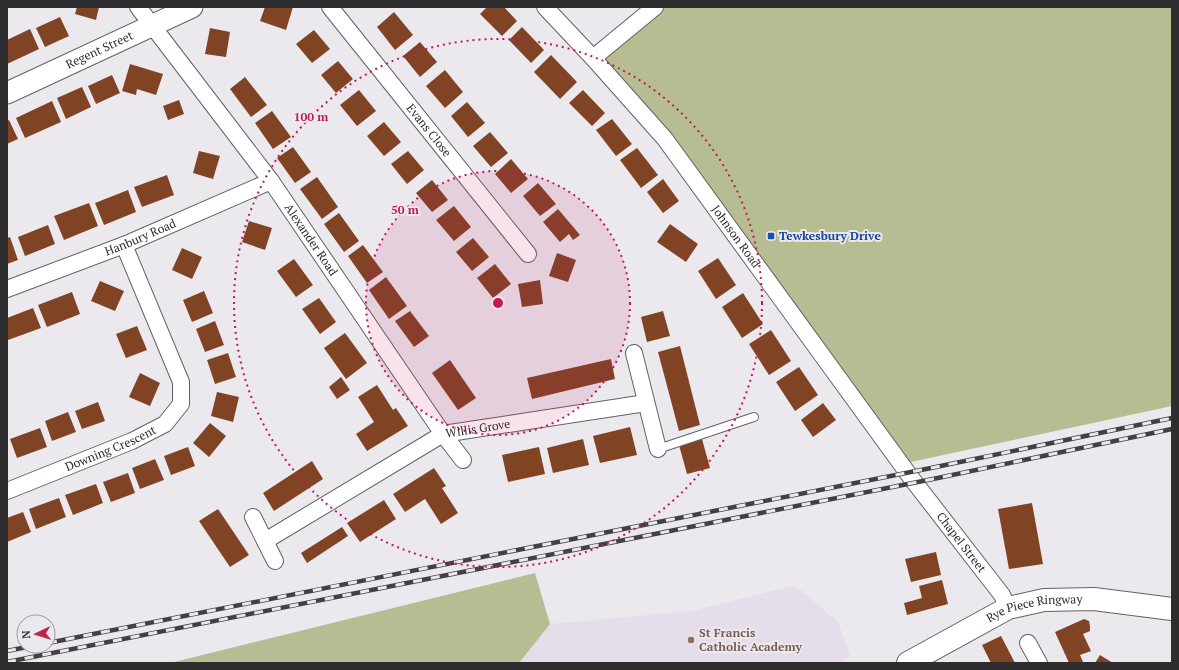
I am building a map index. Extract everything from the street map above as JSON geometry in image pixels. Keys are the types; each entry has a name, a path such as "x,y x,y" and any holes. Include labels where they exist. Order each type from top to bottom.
{"main road":[{"name":"Rye Piece Ringway","path":"908,663 1008,608 1044,600 1079,598 1172,609"}],"street":[{"name":"Alexander Road","path":"138,7 150,26 271,181 443,434 463,460"},
{"name":"Regent Street","path":"7,93 192,7"},
{"name":"Evans Close","path":"330,7 528,254"},
{"name":"Johnson Road","path":"545,7 665,138 912,479"},
{"path":"593,58 655,7"},
{"name":"Hanbury Road","path":"7,289 124,245 271,181"},
{"name":"Downing Crescent","path":"7,491 132,441 165,424 181,404 181,382 124,245"},
{"path":"634,353 658,449"},
{"name":"Willis Grove","path":"265,541 443,434 646,403"},
{"name":"Chapel Street","path":"912,479 1002,595 1008,608"},
{"path":"253,517 275,561"},
{"path":"1028,643 1039,663"}],"lane":[{"path":"658,449 754,417"}],"shaded area":[{"name":"St Francis Catholic Academy","path":"795,585 838,622 850,655 840,663 519,663 550,624 692,611"}],"green space":[{"path":"661,7 1172,7 1172,406 906,463 600,58"},
{"path":"535,573 550,624 519,663 170,663"}],"building":[{"path":"77,7 99,7 96,20 75,14"},
{"path":"265,7 293,7 286,30 260,21"},
{"path":"487,7 504,7 517,21 502,36 480,14"},
{"path":"394,12 413,35 395,50 377,27"},
{"path":"60,17 69,36 45,47 36,28"},
{"path":"522,27 544,50 531,63 509,40"},
{"path":"210,28 230,32 226,57 205,54"},
{"path":"30,29 39,49 7,64 7,40"},
{"path":"314,30 330,49 312,63 296,44"},
{"path":"420,42 437,62 420,77 403,56"},
{"path":"551,55 577,82 560,99 534,72"},
{"path":"338,61 353,79 336,93 321,75"},
{"path":"130,64 163,74 156,95 137,89 136,95 122,91"},
{"path":"445,70 463,92 445,108 426,86"},
{"path":"112,75 120,93 96,104 88,86"},
{"path":"245,77 267,105 251,117 230,89"},
{"path":"82,87 91,107 66,119 57,98"},
{"path":"359,90 376,111 357,126 340,105"},
{"path":"583,90 605,113 592,126 569,103"},
{"path":"179,100 184,114 168,120 163,106"},
{"path":"52,101 61,122 25,138 16,118"},
{"path":"467,102 485,123 468,137 451,116"},
{"path":"272,111 291,137 273,149 255,123"},
{"path":"612,119 632,144 616,156 596,130"},
{"path":"9,120 18,139 7,144 7,121"},
{"path":"384,122 401,142 384,156 367,136"},
{"path":"490,132 508,153 491,167 473,146"},
{"path":"293,147 311,172 295,183 277,158"},
{"path":"637,148 658,175 641,188 620,160"},
{"path":"199,151 220,156 213,179 193,173"},
{"path":"408,151 424,170 407,184 391,164"},
{"path":"511,159 528,179 511,193 495,174"},
{"path":"167,175 174,195 142,207 134,187"},
{"path":"317,177 338,207 322,219 300,189"},
{"path":"663,179 679,201 663,213 647,192"},
{"path":"432,180 448,200 432,212 416,193"},
{"path":"538,183 556,204 540,216 523,196"},
{"path":"128,190 136,212 104,225 95,203"},
{"path":"89,203 98,226 64,240 54,216"},
{"path":"454,206 471,227 454,241 436,220"},
{"path":"558,209 580,235 573,240 569,234 560,242 543,222"},
{"path":"339,213 359,241 344,252 324,224"},
{"path":"249,221 272,228 265,250 242,242"},
{"path":"670,224 698,244 686,262 657,242"},
{"path":"48,225 55,244 25,256 18,237"},
{"path":"10,237 18,260 7,264 7,238"},
{"path":"473,238 489,257 472,271 456,252"},
{"path":"363,245 383,272 367,283 348,256"},
{"path":"182,248 202,257 192,279 172,270"},
{"path":"557,253 576,260 568,282 549,276"},
{"path":"718,258 736,285 716,299 698,271"},
{"path":"294,259 313,285 296,297 277,271"},
{"path":"495,264 511,284 493,298 477,278"},
{"path":"386,277 407,306 389,319 369,290"},
{"path":"540,280 543,304 522,307 518,284"},
{"path":"100,281 124,291 115,311 91,301"},
{"path":"204,291 213,313 192,322 183,300"},
{"path":"72,292 80,314 47,327 38,305"},
{"path":"743,293 763,324 742,338 722,307"},
{"path":"319,298 336,322 320,334 302,309"},
{"path":"33,308 41,328 8,340 7,318"},
{"path":"410,311 429,336 414,347 395,321"},
{"path":"663,311 670,336 647,342 641,317"},
{"path":"215,321 224,345 205,352 196,329"},
{"path":"137,326 147,350 126,358 116,334"},
{"path":"771,330 791,361 769,375 749,344"},
{"path":"345,333 367,363 346,379 324,348"},
{"path":"680,346 700,425 679,431 658,352"},
{"path":"228,353 236,377 215,384 207,360"},
{"path":"611,359 615,379 532,399 527,378"},
{"path":"450,360 476,398 458,410 432,373"},
{"path":"799,367 818,395 795,411 776,382"},
{"path":"140,373 160,383 150,406 129,397"},
{"path":"341,377 350,390 337,399 329,387"},
{"path":"377,385 393,410 396,408 408,426 367,451 356,434 374,422 358,397"},
{"path":"217,392 239,397 233,422 211,416"},
{"path":"98,402 105,421 82,429 75,411"},
{"path":"823,403 836,420 813,437 801,420"},
{"path":"68,412 76,432 52,441 45,421"},
{"path":"210,423 226,436 209,457 193,443"},
{"path":"630,427 637,455 600,463 593,436"},
{"path":"40,428 47,447 17,458 10,439"},
{"path":"583,439 589,465 553,473 547,448"},
{"path":"702,439 710,468 687,474 679,445"},
{"path":"188,447 195,466 171,475 164,456"},
{"path":"539,447 545,474 508,482 502,455"},
{"path":"155,459 164,480 140,489 132,468"},
{"path":"312,461 323,479 274,511 263,493"},
{"path":"434,468 446,486 442,488 458,513 441,524 425,499 405,512 393,494"},
{"path":"128,473 135,493 111,502 103,482"},
{"path":"96,484 103,503 73,515 65,495"},
{"path":"59,498 66,517 36,529 29,509"},
{"path":"384,500 396,519 360,542 347,523"},
{"path":"1032,503 1043,564 1009,569 998,509"},
{"path":"218,509 249,555 230,567 199,521"},
{"path":"23,512 31,532 7,542 7,518"},
{"path":"342,527 348,536 307,563 301,553"},
{"path":"936,552 941,575 911,582 905,559"},
{"path":"942,580 948,604 907,615 904,603 922,598 919,586"},
{"path":"1084,619 1089,621 1090,631 1083,634 1091,651 1080,655 1083,662 1069,663 1055,632"},
{"path":"1001,636 1015,663 991,663 982,645"},
{"path":"1100,655 1113,663 1095,663"}],"railway":[{"path":"56,641 931,468 1172,418"},
{"path":"7,662 933,479 1172,429"},
{"path":"7,651 16,649"}],"place":[{"name":"Tewkesbury Drive","path":"771,236"},
{"name":"St Francis Catholic Academy","path":"691,640"}]}
